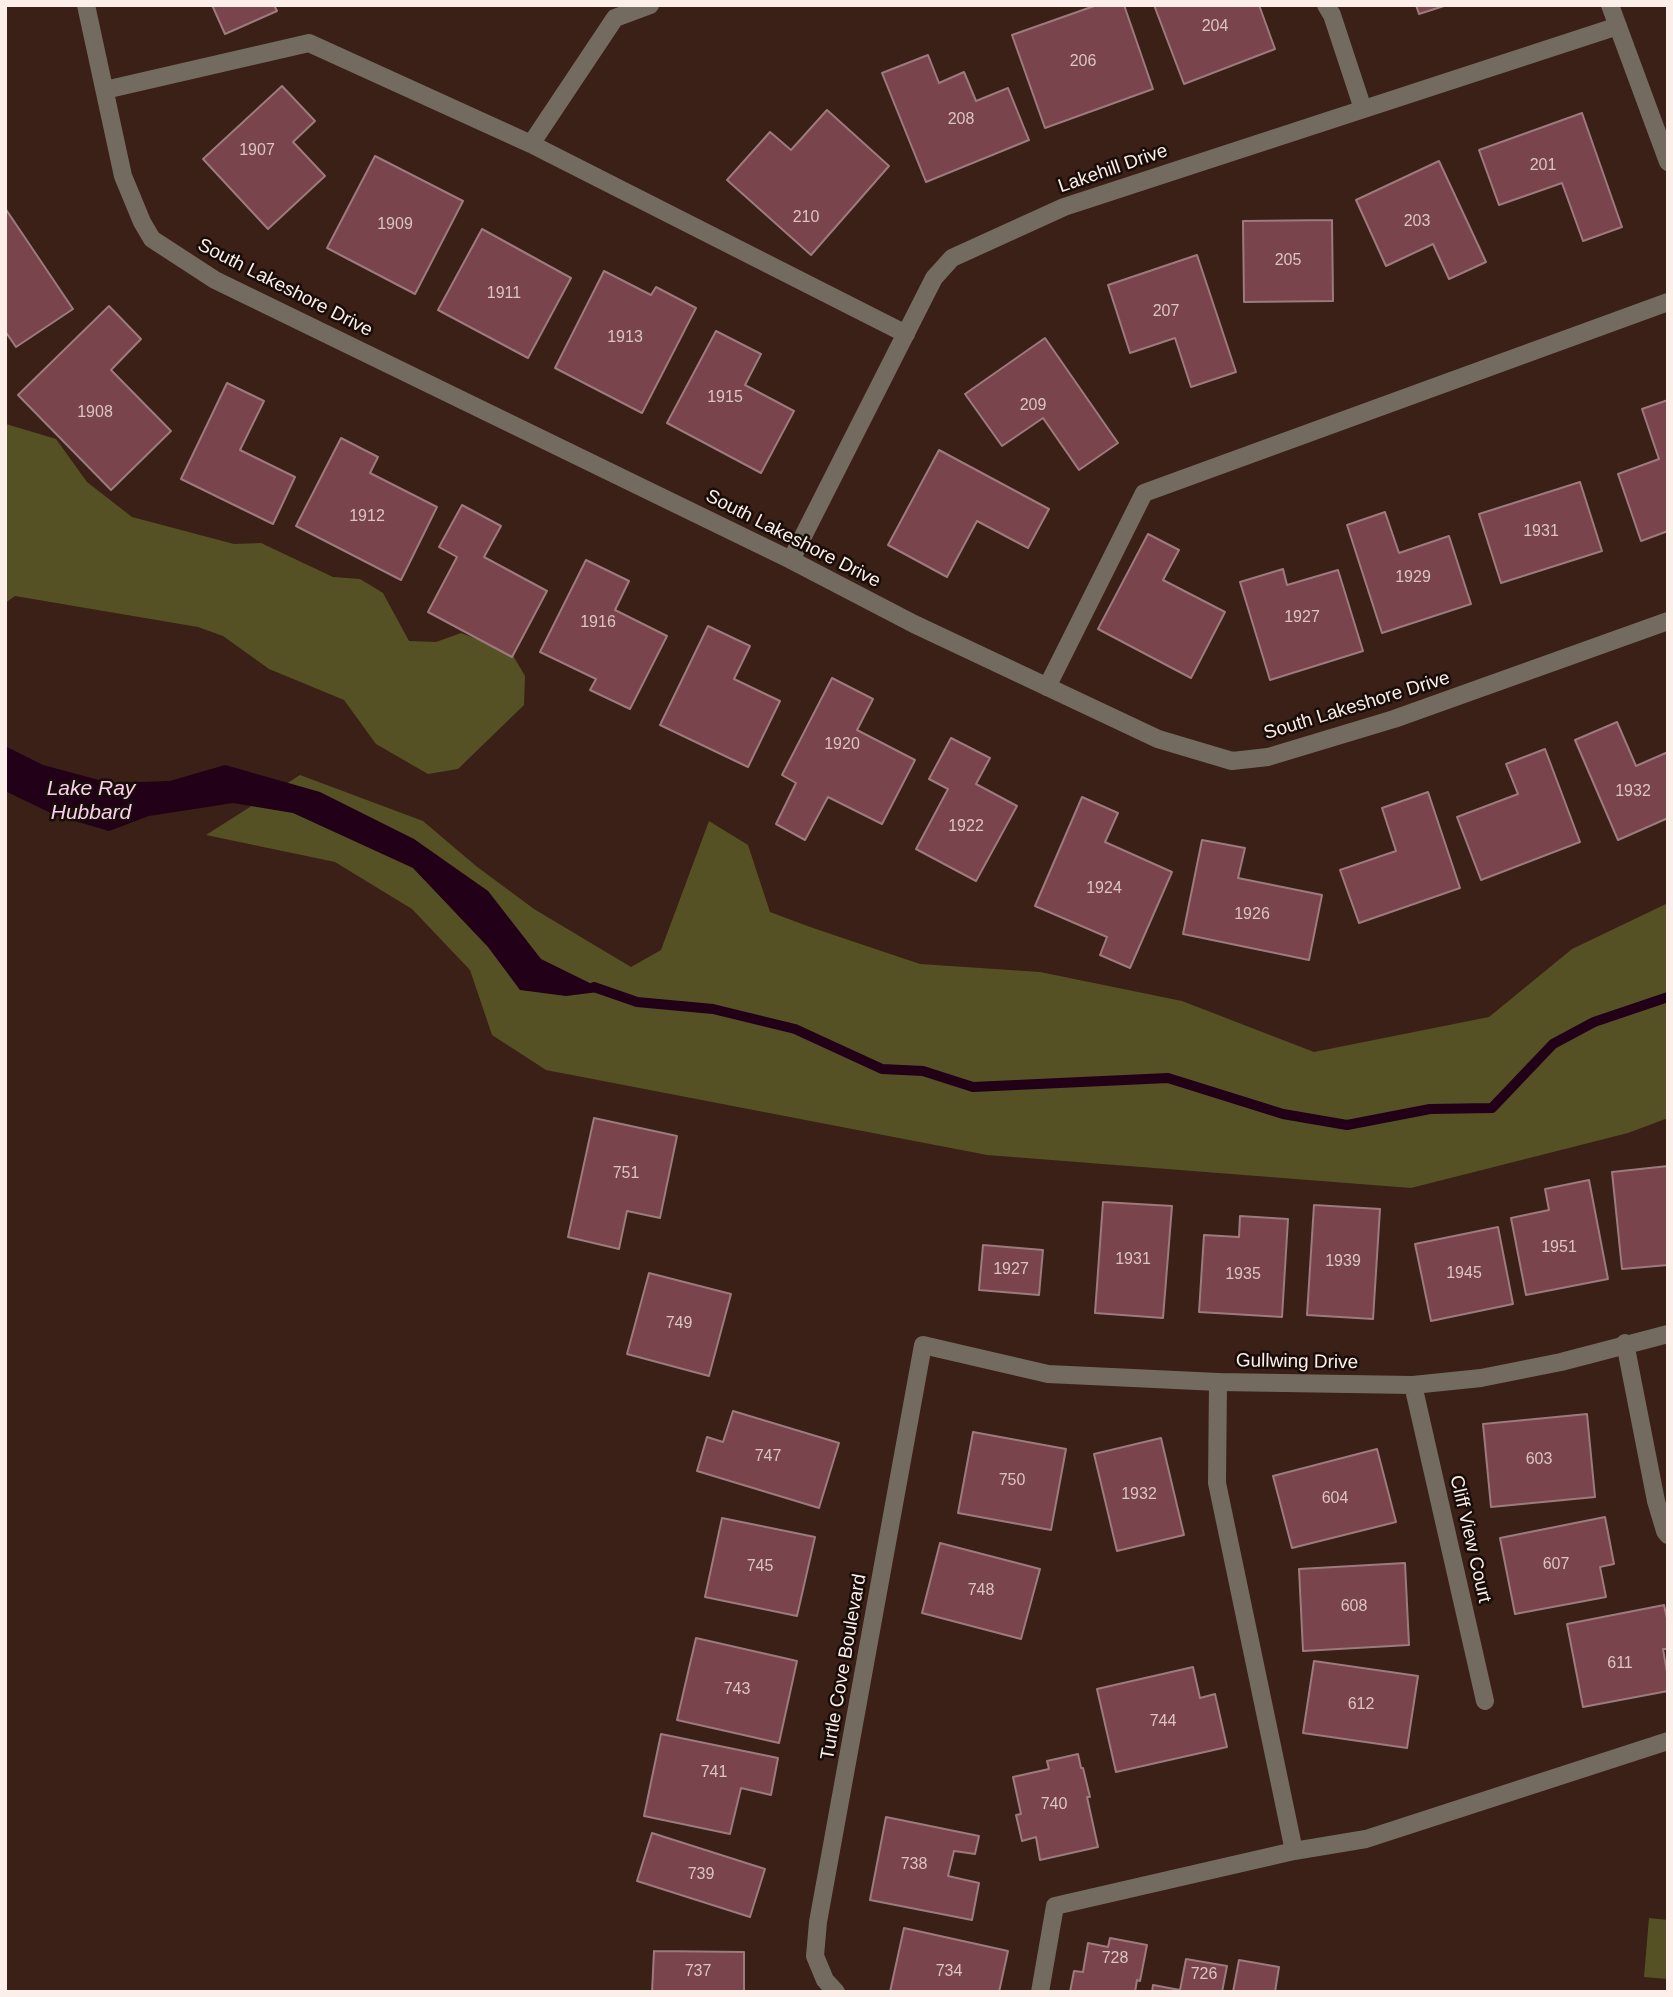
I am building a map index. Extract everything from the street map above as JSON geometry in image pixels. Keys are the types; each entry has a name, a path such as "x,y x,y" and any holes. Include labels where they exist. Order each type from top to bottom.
{"street":[{"name":"South Lakeshore Drive","path":"86,5 123,176 152,239 215,280 791,560 914,624 1158,739 1232,761 1268,757 1394,719 1668,621"},
{"path":"531,144 615,18 650,5"},
{"path":"1326,5 1332,15 1363,109"},
{"path":"1610,5 1668,162"},
{"name":"Lakehill Drive","path":"791,560 934,278 952,258 1064,207 1618,26"},
{"path":"105,90 309,43 531,144 906,334"},
{"path":"1047,687 1144,493 1668,302"},
{"name":"Gullwing Drive","path":"923,1345 1048,1374 1218,1382 1413,1385 1481,1378 1561,1362 1625,1343 1668,1334"},
{"path":"1625,1343 1656,1501 1668,1535"},
{"name":"Turtle Cove Boulevard","path":"836,1992 825,1980 815,1956 818,1922 923,1345"},
{"path":"1218,1382 1217,1483 1294,1851"},
{"name":"Cliff View Court","path":"1413,1385 1485,1701"},
{"path":"1040,1992 1055,1906 1294,1851 1366,1839 1668,1741"}],"shaded area":[{"path":"6,424 56,439 87,482 132,517 234,544 261,543 333,577 360,579 383,593 409,641 436,642 461,633 511,652 525,676 524,705 458,769 428,774 376,744 344,700 269,669 223,636 198,627 15,596 5,603"},
{"path":"300,775 423,821 476,866 534,909 631,967 661,950 709,821 748,845 770,912 920,964 1040,972 1182,1001 1314,1052 1489,1017 1572,949 1668,903 1668,1118 1628,1133 1411,1188 987,1155 546,1070 492,1035 470,970 412,909 335,862 206,835"},
{"path":"1649,1918 1668,1920 1668,1979 1644,1977"}],"water":[{"name":"Lake Ray Hubbard","path":"5,746 43,765 110,783 170,781 225,765 320,792 414,839 488,891 541,959 606,991 566,996 520,990 488,947 413,868 293,813 233,803 149,816 109,831 55,815 5,791"}],"building":[{"path":"212,5 274,5 277,11 225,34"},
{"path":"1097,5 1124,5 1153,89 1045,128 1012,35"},
{"path":"1154,5 1259,5 1275,49 1184,84"},
{"path":"1416,5 1447,5 1419,14"},
{"path":"928,55 939,83 964,72 976,101 1008,88 1029,140 926,182 882,73"},
{"path":"282,86 315,121 293,142 325,176 268,229 203,159"},
{"path":"827,110 889,166 811,255 727,180 770,132 791,150"},
{"path":"1582,113 1622,227 1583,241 1562,183 1499,205 1479,150"},
{"path":"375,156 463,201 415,294 327,248"},
{"path":"1439,161 1486,262 1449,279 1433,244 1386,266 1356,200"},
{"path":"5,208 73,309 16,347 5,331"},
{"path":"1332,220 1333,301 1244,302 1243,221"},
{"path":"482,229 571,278 528,358 438,310"},
{"path":"1197,255 1236,372 1191,387 1175,338 1130,353 1108,285"},
{"path":"604,271 651,295 656,287 696,308 642,413 555,368"},
{"path":"109,306 141,339 111,370 171,431 111,490 18,395"},
{"path":"716,331 761,354 745,385 794,411 761,473 667,423"},
{"path":"1045,338 1118,443 1079,470 1043,418 1002,446 965,394"},
{"path":"227,383 264,401 240,450 295,477 273,524 181,479"},
{"path":"1668,400 1668,531 1641,541 1618,474 1659,459 1642,409"},
{"path":"341,438 378,457 370,473 437,507 401,580 296,526"},
{"path":"939,450 1049,509 1028,548 977,521 947,577 888,545"},
{"path":"1580,482 1602,551 1501,583 1479,514"},
{"path":"462,505 501,526 484,557 547,591 512,657 428,612 457,557 439,547"},
{"path":"1385,512 1399,553 1449,536 1471,604 1382,633 1347,525"},
{"path":"1148,534 1179,550 1163,580 1225,612 1191,678 1098,629"},
{"path":"586,560 629,581 615,610 667,636 630,709 590,690 596,679 540,652"},
{"path":"1283,569 1287,585 1338,570 1363,651 1270,680 1240,582"},
{"path":"708,626 750,646 734,679 780,701 748,767 660,725"},
{"path":"832,678 873,699 857,730 915,760 882,824 828,797 805,840 776,824 796,783 782,775"},
{"path":"1617,722 1636,766 1668,752 1668,818 1618,840 1575,740"},
{"path":"951,738 990,758 976,784 1017,806 976,881 916,849 948,789 929,779"},
{"path":"1545,749 1580,842 1481,880 1457,817 1518,794 1506,764"},
{"path":"1428,792 1460,888 1359,923 1340,870 1396,851 1382,808"},
{"path":"1082,797 1118,813 1105,842 1172,872 1130,968 1100,955 1107,937 1035,906"},
{"path":"1202,840 1245,848 1238,878 1322,895 1309,960 1183,934"},
{"path":"594,1118 677,1136 660,1218 627,1211 619,1249 568,1237"},
{"path":"1668,1166 1668,1265 1622,1269 1612,1172"},
{"path":"1589,1180 1608,1279 1526,1295 1511,1218 1549,1210 1545,1189"},
{"path":"1103,1202 1172,1206 1163,1318 1095,1313"},
{"path":"1314,1205 1380,1209 1373,1319 1307,1315"},
{"path":"1240,1216 1288,1219 1282,1317 1199,1312 1204,1235 1239,1237"},
{"path":"1498,1227 1513,1304 1431,1321 1415,1244"},
{"path":"983,1245 1043,1250 1039,1295 979,1290"},
{"path":"649,1273 731,1294 709,1376 627,1354"},
{"path":"733,1411 839,1443 819,1508 697,1471 707,1437 723,1442"},
{"path":"1587,1414 1595,1497 1491,1507 1483,1424"},
{"path":"973,1432 1066,1449 1051,1530 958,1513"},
{"path":"1161,1438 1184,1535 1117,1551 1094,1454"},
{"path":"1377,1449 1396,1522 1292,1548 1273,1476"},
{"path":"1605,1517 1614,1564 1600,1567 1606,1597 1515,1614 1500,1538"},
{"path":"722,1518 815,1537 797,1616 705,1597"},
{"path":"940,1543 1040,1569 1021,1639 922,1613"},
{"path":"1405,1563 1409,1645 1303,1651 1299,1569"},
{"path":"1664,1605 1668,1623 1668,1649 1663,1649 1668,1691 1583,1707 1567,1624"},
{"path":"696,1638 797,1661 779,1743 677,1720"},
{"path":"1314,1661 1418,1676 1407,1748 1303,1733"},
{"path":"1193,1667 1200,1698 1215,1694 1227,1747 1116,1772 1097,1689"},
{"path":"661,1734 778,1758 771,1795 741,1788 730,1834 644,1816"},
{"path":"1078,1754 1090,1797 1087,1797 1098,1847 1040,1860 1036,1837 1022,1841 1016,1815 1021,1814 1013,1777 1049,1769 1047,1761"},
{"path":"886,1817 979,1836 975,1854 954,1851 948,1876 979,1883 972,1920 870,1900"},
{"path":"652,1833 765,1869 750,1917 637,1881"},
{"path":"904,1928 1008,1951 999,1992 890,1992"},
{"path":"1110,1938 1147,1945 1140,1981 1137,1980 1135,1992 1070,1992 1074,1971 1083,1972 1088,1943 1108,1947"},
{"path":"654,1951 744,1952 744,1992 652,1992"},
{"path":"1186,1959 1227,1966 1222,1992 1152,1992 1153,1985 1180,1990"},
{"path":"1239,1960 1279,1967 1275,1992 1233,1992"}],"waterway":[{"path":"594,987 637,1002 713,1009 795,1029 882,1069 923,1071 973,1087 1168,1078 1283,1114 1347,1125 1430,1109 1492,1108 1553,1044 1594,1022 1668,997"}]}
